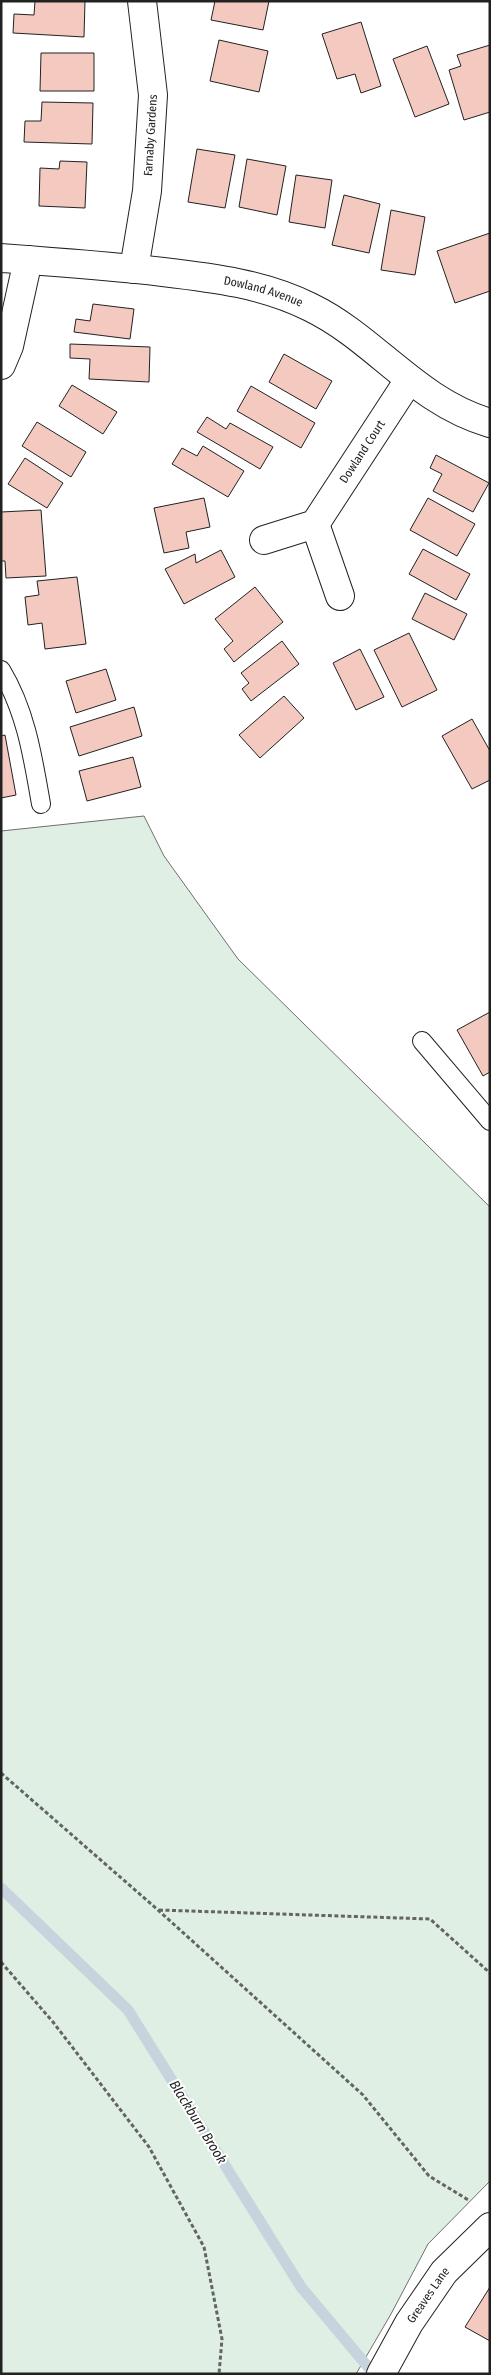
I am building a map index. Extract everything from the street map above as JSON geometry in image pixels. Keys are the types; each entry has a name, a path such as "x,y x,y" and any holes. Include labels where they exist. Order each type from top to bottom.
{"street":[{"name":"Farnaby Gardens","path":"134,269 147,191 154,95 142,1"},
{"name":"Dowland Avenue","path":"14,259 214,278 265,289 310,307 342,326 439,402 468,417 490,423"},
{"path":"1,365 9,346 14,259"},
{"name":"Dowland Court","path":"315,524 409,380"},
{"path":"264,540 315,524 340,596"},
{"name":"Greaves Lane","path":"381,2374 409,2323 444,2272 490,2227"}],"lane":[{"path":"1,670 14,691 27,734 42,804"},
{"path":"422,1041 490,1121"}],"path":[{"path":"1,1773 158,1910 363,2095 429,2176 475,2204"},
{"path":"158,1910 430,1918 490,1973"},
{"path":"1,1962 53,2022 148,2147 204,2247 222,2339 219,2374"}],"green space":[{"path":"144,816 164,856 238,959 490,1207 490,2181 428,2244 391,2314 356,2374 1,2374 1,831"}],"building":[{"path":"35,1 85,1 84,37 13,33 14,14 34,15"},
{"path":"215,1 269,1 263,30 211,20"},
{"path":"361,22 381,86 361,93 355,74 337,79 322,34"},
{"path":"219,40 268,51 259,92 210,81"},
{"path":"490,45 490,112 464,120 449,70 461,66 457,55"},
{"path":"427,46 449,104 415,117 393,59"},
{"path":"41,53 94,53 94,91 40,91"},
{"path":"42,102 93,103 92,144 24,142 25,121 41,121"},
{"path":"197,149 235,155 225,208 188,202"},
{"path":"247,159 286,166 277,215 239,207"},
{"path":"60,161 87,162 85,208 39,206 40,168 59,169"},
{"path":"296,175 332,180 325,228 289,222"},
{"path":"344,195 380,204 369,253 332,245"},
{"path":"391,210 425,217 415,275 381,270"},
{"path":"490,233 490,291 455,303 437,251"},
{"path":"93,304 134,309 130,339 74,332 76,319 90,321"},
{"path":"70,344 150,347 149,382 89,379 90,359 70,358"},
{"path":"284,354 332,381 316,409 269,382"},
{"path":"72,385 117,412 103,434 59,406"},
{"path":"251,386 315,423 301,448 237,411"},
{"path":"207,417 226,429 230,423 273,447 260,469 197,432"},
{"path":"37,422 86,452 71,477 22,446"},
{"path":"203,446 244,471 228,497 172,464 182,448 197,456"},
{"path":"436,455 489,483 473,512 433,491 442,474 430,468"},
{"path":"25,458 63,483 47,508 8,484"},
{"path":"204,498 210,527 186,532 189,548 164,553 154,508"},
{"path":"428,498 475,524 457,556 410,530"},
{"path":"41,510 46,576 6,578 5,561 1,561 1,512"},
{"path":"423,549 470,574 456,600 409,574"},
{"path":"221,550 235,577 184,604 165,569 195,554 196,563"},
{"path":"77,577 86,644 45,649 42,623 28,625 25,597 39,595 37,581"},
{"path":"255,587 283,622 234,662 224,649 233,641 215,619"},
{"path":"425,593 467,614 454,640 412,619"},
{"path":"409,633 437,690 402,707 374,650"},
{"path":"282,641 299,664 251,701 242,689 249,683 241,673"},
{"path":"360,649 384,697 356,710 333,663"},
{"path":"106,669 116,700 76,713 66,681"},
{"path":"284,696 304,718 260,758 239,735"},
{"path":"134,707 142,736 79,756 70,727"},
{"path":"472,719 490,751 490,780 472,789 442,736"},
{"path":"5,735 16,795 1,798 1,736"},
{"path":"133,757 141,787 87,801 79,771"},
{"path":"490,1012 490,1072 483,1076 457,1030"},
{"path":"490,2287 490,2341 465,2327"}],"waterway":[{"name":"Blackburn Brook","path":"1,1888 128,2010 301,2287 374,2374"}]}
